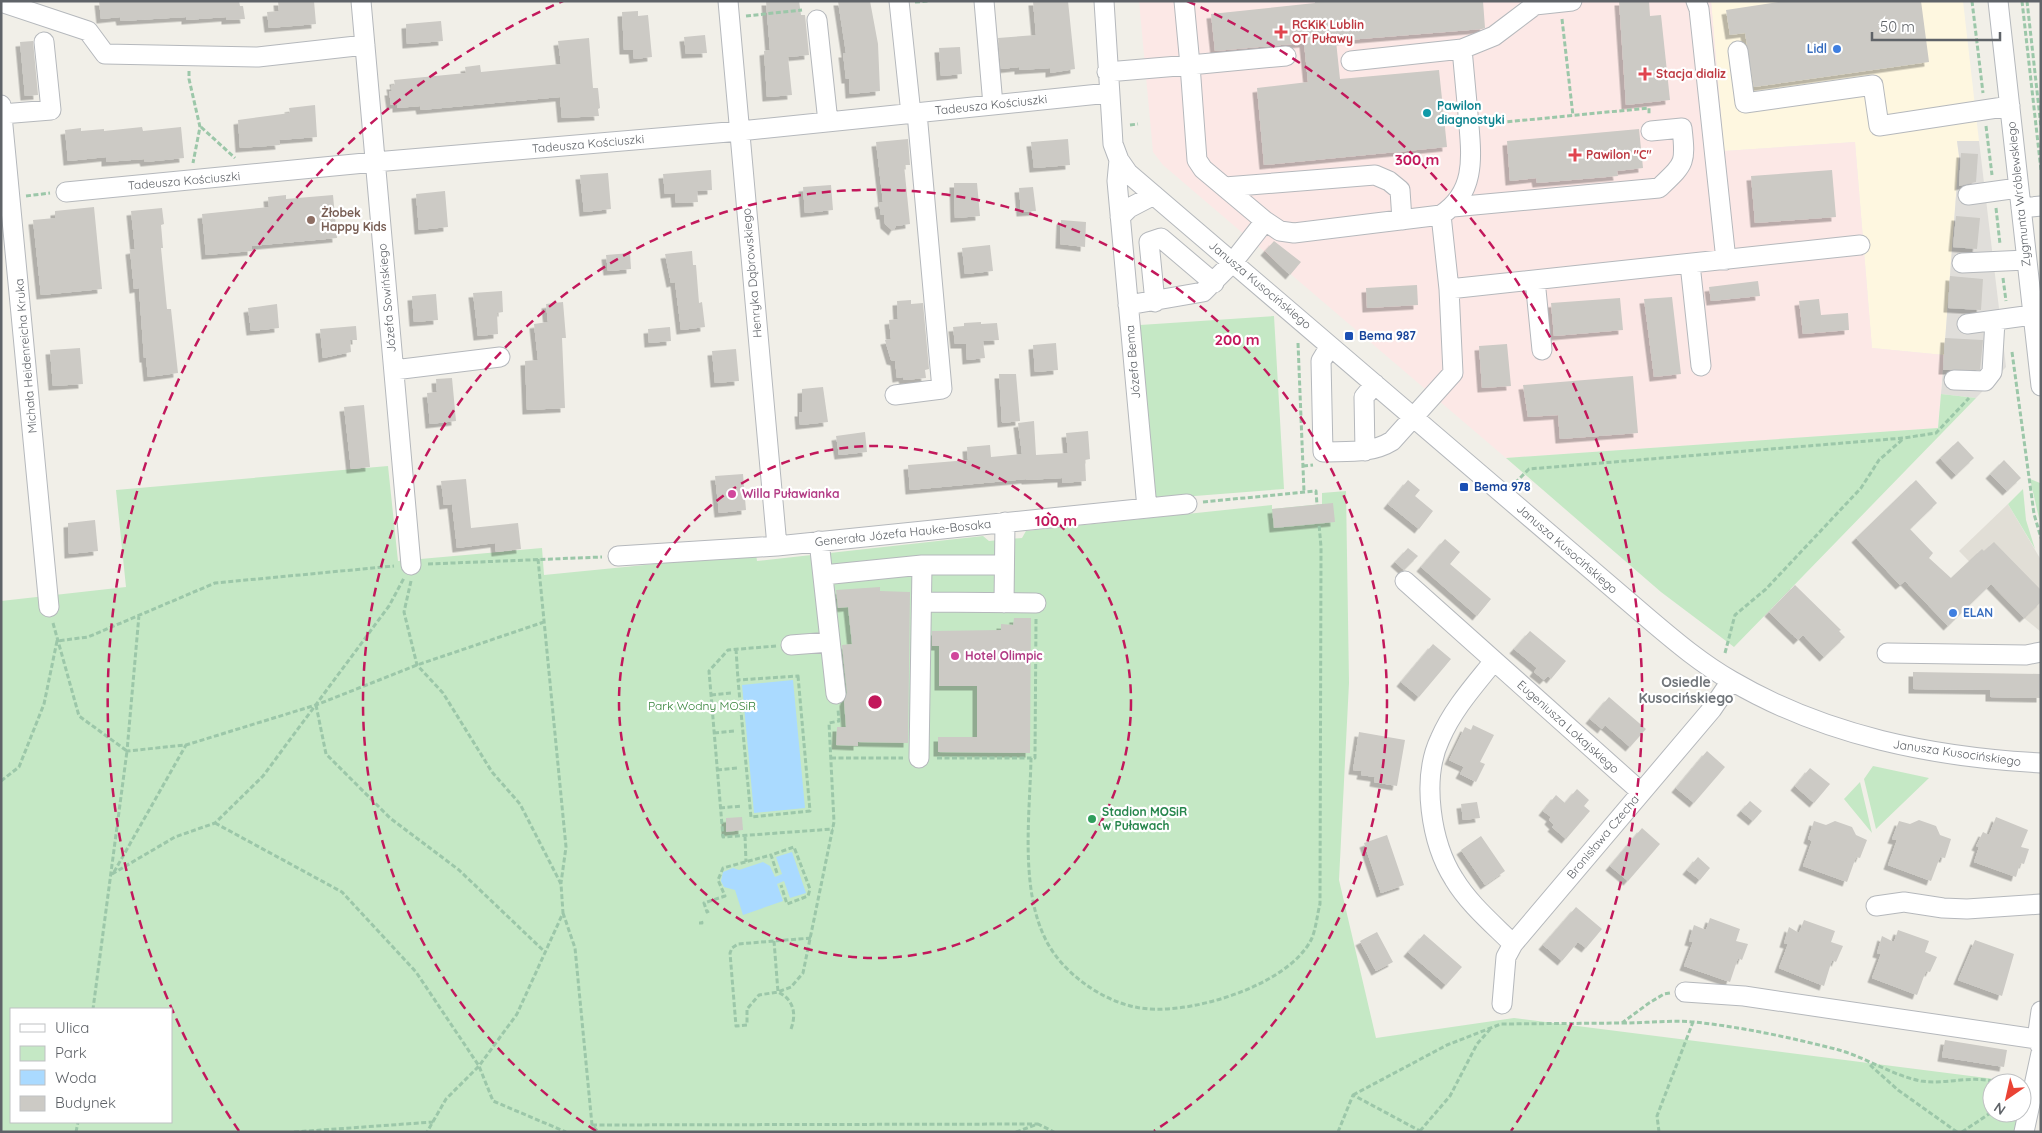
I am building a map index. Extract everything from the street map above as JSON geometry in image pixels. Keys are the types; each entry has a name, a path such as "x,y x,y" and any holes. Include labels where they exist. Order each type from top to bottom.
{"street":[{"name":"Józefa Sowińskiego","path":"361,1 411,565"},
{"path":"895,395 942,389 914,113 899,1"},
{"path":"984,1 993,105"},
{"name":"Józefa Bema","path":"1104,1 1107,72 1114,144 1119,160 1117,181 1147,508"},
{"path":"1184,1 1197,160 1203,169 1265,221 1280,231 1294,233 1402,220 1447,211 1659,188 1681,166 1685,156 1682,128 1650,131"},
{"path":"1696,1 1699,9 1726,260"},
{"name":"Zygmunta Wróblewskiego","path":"1998,1 2032,315 2039,354 2041,386"},
{"path":"1,2 88,31 105,54 258,57 365,45"},
{"path":"1351,61 1462,49 1494,36 1536,5 1566,2"},
{"name":"Henryka Dąbrowskiego","path":"729,9 777,546"},
{"path":"811,15 828,122"},
{"path":"2,109 52,110 44,42"},
{"path":"1330,346 1321,361 1323,452 1365,451 1382,447 1392,441 1453,373 1447,211 1460,198 1470,174 1471,159 1462,49"},
{"path":"1738,51 1745,103 1873,85 1879,126 2010,106"},
{"path":"1107,72 1286,56"},
{"name":"Tadeusza Kościuszki","path":"66,192 375,162 740,132 1109,93"},
{"name":"Michała Heidenreicha Kruka","path":"2,109 49,607"},
{"name":"Janusza Kusocińskiego","path":"1119,160 1128,173 1656,626 1690,653 1731,681 1792,712 1878,741 1914,749 2041,763"},
{"path":"1225,187 1375,175 1389,181 1400,190 1402,220"},
{"path":"1968,195 2018,188"},
{"path":"1120,217 1129,208 1154,195"},
{"path":"2021,208 2041,206"},
{"path":"1128,305 1155,302 1203,292 1233,262 1265,221"},
{"path":"1155,302 1149,242 1161,238 1214,283"},
{"path":"1449,289 1860,245"},
{"path":"1962,263 2026,260"},
{"path":"1690,264 1701,366"},
{"path":"1534,280 1542,350"},
{"path":"1967,324 2032,315"},
{"path":"1954,380 1985,381 1992,372 1995,321"},
{"path":"394,370 500,357"},
{"path":"1365,451 1364,398 1375,384"},
{"name":"Generała Józefa Hauke-Bosaka","path":"618,556 777,546 1187,504"},
{"path":"1004,522 1004,603"},
{"path":"819,541 836,694"},
{"path":"823,575 922,565 1004,565"},
{"path":"919,758 923,602 922,565"},
{"name":"Eugeniusza Lokajskiego","path":"1405,581 1641,792"},
{"path":"923,602 1036,603"},
{"path":"791,645 830,642"},
{"path":"1886,653 2026,655 2041,652"},
{"path":"1494,661 1460,702 1439,741 1431,774 1431,809 1437,841 1453,879 1473,904 1513,944"},
{"name":"Bronisława Czecha","path":"1502,1004 1506,957 1513,944 1712,709 1731,681"},
{"path":"1876,906 1904,902 1943,908 1967,909 2041,904"},
{"path":"1685,992 1744,996 2039,1046"},
{"path":"2024,1132 2039,1046 2041,1011"}],"path":[{"path":"2022,1 2041,170"},
{"path":"2027,1 2041,127"},
{"path":"1566,2 1573,116"},
{"path":"729,9 811,15"},
{"path":"190,55 189,79 200,127 190,180"},
{"path":"1469,126 1648,108 1650,131"},
{"path":"200,127 253,174"},
{"path":"1298,335 1304,492"},
{"path":"1504,495 1529,469 1904,438 1936,433 1985,381"},
{"path":"1725,653 1735,615 1779,574 1861,488 1879,460 1904,438"},
{"path":"1187,504 1316,491 1317,504"},
{"path":"1036,603 1036,758 1031,758 1029,886 1035,914 1048,944 1059,960 1086,984 1099,993 1135,1008 1177,1009 1224,998 1266,981 1296,960 1311,940 1320,904 1321,548 1319,524"},
{"path":"57,641 88,637 215,583 411,565 618,556"},
{"path":"538,559 566,847 561,884 563,913 575,948 592,1125 598,1132"},
{"path":"411,565 412,579 404,612 417,665 443,693 492,772 520,804 561,884"},
{"path":"112,874 175,837 214,823 263,776 388,606 411,565"},
{"path":"49,607 79,716 127,751 186,745 316,705 417,665 544,622"},
{"path":"93,1008 127,751 139,615"},
{"path":"1,781 19,767 44,704 57,641"},
{"path":"791,645 728,650 708,670 723,837 833,829"},
{"path":"736,649 738,680 751,817 810,810 798,676 738,680"},
{"path":"710,695 732,693"},
{"path":"811,938 738,944 732,948 730,953 736,1026 747,1025 747,1009 751,1002 759,995 778,992 791,987 803,973 811,938 833,829 829,722 839,722 836,694"},
{"path":"316,705 326,754 390,818 459,870 546,953"},
{"path":"714,733 735,731"},
{"path":"112,874 186,745"},
{"path":"717,770 738,768"},
{"path":"720,808 742,806"},
{"path":"214,823 342,892 416,972 479,1066 493,1100 566,1132"},
{"path":"745,836 746,862"},
{"path":"709,911 707,912 704,903 725,896 718,880 723,868 730,864 771,855 794,846 810,889 808,896 787,904 781,885"},
{"path":"771,855 777,873"},
{"path":"427,1132 446,1099 479,1066 516,1014 563,913"},
{"path":"774,941 778,992"},
{"path":"778,992 787,998 794,1009 794,1020 791,1029"},
{"path":"1622,1023 1664,994 1685,992"},
{"path":"1659,1132 1657,1116 1693,1022"},
{"path":"1338,1132 1353,1096 1447,1045 1501,1024 1693,1022 1775,1036 1832,1049 1892,1073 1922,1081 1945,1082 1973,1078 1982,1080"},
{"path":"1353,1096 1421,1131 1450,1096 1477,1044 1493,1027"},
{"path":"1868,1063 1898,1090 1957,1132"},
{"path":"1962,1132 1982,1119"},
{"path":"294,1132 434,1122"},
{"path":"592,1125 1038,1124 1054,1132"},
{"path":"1016,1132 1038,1124"}],"shaded area":[{"path":"1139,1 1711,1 1724,151 1855,142 1872,348 1944,355 1938,428 1506,458 1163,165 1153,152"},
{"path":"1711,1 1963,1 1979,141 1957,141 1959,156 1944,355 1872,348 1855,142 1724,151"},
{"path":"1957,141 1979,141 2006,367 1976,398 1941,394 1959,156"},
{"path":"2008,504 2041,560 2041,632 2024,618 1959,551"}],"green space":[{"path":"1274,316 1284,489 1156,499 1140,325"},
{"path":"1941,394 1976,398 1734,647 1661,592 1506,458 1938,428"},
{"name":"Park Wodny MOSiR","path":"388,466 398,561 542,548 544,575 756,554 757,561 983,536 989,541 1022,538 1026,531 1272,505 1272,509 1322,504 1322,493 1346,491 1349,683 1339,880 1376,1038 1514,1018 1982,1077 1982,1123 2018,1123 2016,1132 1,1132 1,601 126,587 116,490"},
{"path":"2030,479 2040,483 2041,527"},
{"path":"2023,489 2026,520 2035,549 2008,504"},
{"path":"1873,766 1929,778 1876,829 1864,779"},
{"path":"1860,782 1872,833 1844,799"}],"water":[{"path":"793,680 805,808 754,813 742,685"},
{"path":"792,852 806,893 790,898 784,881 777,884 783,901 743,915 735,890 724,887 721,881 723,872 733,868 739,870 763,862 770,866 775,877 782,874 776,857"}],"building":[{"path":"99,1 239,1 240,6 243,6 245,19 226,20 226,17 186,20 186,17 121,21 120,17 101,19"},
{"path":"278,1 314,1 316,24 269,28 267,12 279,11"},
{"path":"766,1 799,1 801,15 805,15 809,55 788,57 792,95 767,97 764,51 770,50"},
{"path":"838,1 870,1 878,44 880,91 850,94 849,79 846,79 843,53 846,53"},
{"path":"1033,1 1068,1 1075,69 1050,73 1050,68 1019,70 1019,67 1001,69 998,38 1036,35"},
{"path":"1315,1 1483,1 1485,28 1482,29 1336,41 1340,79 1439,70 1447,147 1264,165 1257,88 1308,82 1304,43 1215,51 1211,14 1315,3"},
{"name":"Stacja dializ","path":"1619,1 1649,1 1650,16 1661,15 1670,100 1626,105"},
{"name":"Lidl","path":"1785,1 1921,1 1929,62 1754,87 1745,33 1730,35 1726,10"},
{"path":"638,11 638,16 648,15 652,57 634,59 633,50 624,50 622,12"},
{"path":"441,21 443,41 407,44 406,24"},
{"path":"705,35 707,53 686,54 684,37"},
{"path":"589,38 593,88 598,88 599,116 562,118 560,97 421,110 420,106 397,108 397,104 391,105 389,91 392,91 391,85 395,85 394,80 466,73 465,67 480,65 481,72 561,64 558,41"},
{"path":"33,41 38,95 25,96 20,42"},
{"path":"960,47 962,74 941,76 939,48"},
{"path":"315,105 317,137 279,140 280,145 240,148 238,120 290,113 289,108"},
{"path":"142,127 143,131 181,127 184,158 145,162 144,159 106,162 106,157 68,161 65,130 81,128 81,131 104,129 104,131"},
{"name":"Pawilon \"C\"","path":"1639,129 1643,168 1617,171 1618,176 1537,183 1536,178 1510,181 1507,141"},
{"path":"908,139 910,165 904,165 910,224 896,226 893,231 885,224 884,215 881,215 879,203 883,202 876,142"},
{"path":"1068,139 1070,165 1034,168 1031,142"},
{"path":"1961,153 1978,154 1976,182 1959,186"},
{"path":"711,170 712,190 697,191 698,202 676,203 675,193 665,194 663,174"},
{"path":"1832,170 1836,217 1755,223 1751,176"},
{"path":"608,173 611,209 584,212 580,175"},
{"path":"954,183 977,183 980,216 955,218"},
{"path":"831,185 833,210 805,213 803,187"},
{"path":"1033,187 1036,211 1021,212 1019,188"},
{"path":"445,191 448,227 419,230 416,194"},
{"path":"286,195 286,199 333,195 337,238 252,246 252,251 206,255 202,214 269,207 268,197"},
{"path":"94,207 102,289 41,295 33,220 55,218 55,211"},
{"path":"162,208 164,224 161,225 163,248 161,248 167,309 171,309 178,373 148,377 146,358 144,358 139,288 134,289 130,250 135,249 131,211"},
{"path":"1956,216 1980,218 1977,249 1953,247"},
{"path":"1061,220 1086,222 1085,247 1060,244"},
{"path":"1274,241 1301,262 1290,275 1265,251"},
{"path":"990,245 993,271 965,274 962,248"},
{"path":"692,251 693,265 696,265 699,303 702,302 705,327 681,330 675,282 671,283 665,254"},
{"path":"630,253 631,269 608,271 606,255"},
{"path":"1950,276 1983,279 1981,310 1948,308"},
{"path":"1758,281 1760,296 1711,301 1709,287"},
{"path":"1417,285 1418,305 1367,308 1366,288"},
{"path":"502,291 503,312 497,313 498,334 478,336 473,293"},
{"path":"436,294 438,320 414,322 412,296"},
{"path":"1672,297 1681,374 1654,377 1644,299"},
{"path":"1620,298 1623,330 1554,336 1551,303"},
{"path":"1819,299 1821,315 1848,313 1849,330 1803,334 1799,301"},
{"path":"911,300 911,304 923,303 929,369 925,370 926,378 904,380 903,377 897,378 895,361 891,360 885,340 891,339 889,320 898,319 897,301"},
{"path":"563,302 566,338 562,338 565,408 527,410 525,361 538,360 534,324 548,322 546,304"},
{"path":"277,304 279,328 251,331 248,308"},
{"path":"981,322 981,324 997,323 999,340 983,341 985,358 967,360 966,344 955,344 953,327 964,326 964,323"},
{"path":"356,326 357,340 350,340 351,352 323,358 320,329"},
{"path":"670,327 671,341 649,343 648,329"},
{"path":"1945,338 1983,340 1980,370 1943,370"},
{"path":"1056,343 1058,370 1035,372 1033,345"},
{"path":"1507,344 1511,386 1482,388 1479,346"},
{"path":"80,348 83,384 53,386 50,350"},
{"path":"736,349 739,381 715,383 712,351"},
{"path":"999,374 1016,374 1020,421 1002,423"},
{"path":"1633,376 1638,433 1560,439 1558,415 1528,417 1523,385"},
{"path":"452,378 456,421 430,424 427,393 437,392 436,379"},
{"path":"823,387 828,422 800,425 799,412 802,412 802,389"},
{"path":"364,405 370,467 351,469 344,407"},
{"path":"1034,421 1036,455 1068,453 1066,433 1088,431 1090,459 1085,460 1086,481 1062,483 1062,478 1026,479 910,490 908,465 968,460 967,447 990,445 991,457 1022,454 1018,423"},
{"path":"865,432 867,452 839,455 836,436"},
{"path":"1958,441 1974,458 1956,475 1940,458"},
{"path":"2004,460 2021,478 2007,491 1990,474"},
{"path":"743,474 746,510 719,513 715,476"},
{"path":"466,479 471,528 518,523 521,549 496,552 495,543 457,548 452,504 444,505 441,481"},
{"path":"1408,480 1420,490 1415,496 1433,511 1419,529 1388,504"},
{"path":"1916,480 1937,503 1910,529 1933,553 1929,558 1951,578 1982,549 1984,551 1994,542 2041,590 2041,602 2024,618 1991,584 1948,626 1905,581 1900,585 1856,538"},
{"path":"1333,503 1335,522 1274,528 1272,509"},
{"path":"95,520 98,551 69,554 68,523"},
{"path":"1445,539 1460,552 1450,564 1491,599 1477,616 1421,567"},
{"path":"1408,548 1418,556 1404,570 1395,562"},
{"path":"1795,585 1841,630 1839,631 1845,637 1824,657 1803,635 1798,640 1769,612"},
{"path":"880,587 880,591 910,592 908,743 858,742 858,746 836,745 837,727 846,727 844,702 847,693 842,645 852,644 848,607 838,608 836,590"},
{"path":"1014,618 1031,618 1030,753 938,752 938,737 977,737 977,686 939,686 939,646 932,646 932,631 1001,630 1001,624 1013,625"},
{"path":"1530,631 1566,661 1551,679 1548,676 1544,680 1534,672 1537,668 1514,649"},
{"path":"1433,644 1451,659 1419,697 1401,682"},
{"path":"1913,672 2041,674 2041,698 1990,697 1990,690 1913,689"},
{"path":"1609,697 1646,729 1630,747 1605,725 1602,729 1590,719"},
{"path":"1473,725 1494,735 1480,762 1485,764 1476,782 1460,774 1464,767 1449,760 1465,727 1471,730"},
{"path":"1359,732 1405,740 1397,786 1374,782 1375,777 1361,775 1362,771 1353,770"},
{"path":"1707,751 1725,767 1694,803 1676,788"},
{"path":"1810,768 1830,784 1814,803 1795,786"},
{"path":"1577,789 1589,800 1584,806 1590,811 1566,839 1552,827 1554,825 1549,820 1551,817 1543,811 1556,795 1565,803"},
{"path":"1750,801 1762,811 1753,821 1741,811"},
{"path":"1477,802 1480,818 1463,820 1461,804"},
{"path":"742,817 743,830 726,832 726,818"},
{"path":"1996,817 2028,830 2021,847 2029,849 2024,864 2020,863 2016,877 1974,862 1979,847 1976,846 1983,832 1989,835"},
{"path":"1919,820 1936,826 1940,835 1951,839 1945,858 1940,857 1931,881 1888,865 1897,840 1892,839 1899,821 1910,824"},
{"path":"1814,821 1826,825 1835,821 1852,827 1856,835 1867,840 1860,858 1856,857 1847,882 1803,866 1812,841 1808,839"},
{"path":"1642,828 1660,844 1628,881 1610,866"},
{"path":"1387,835 1404,885 1381,893 1364,843"},
{"path":"1481,836 1505,871 1485,885 1461,850"},
{"path":"1698,857 1710,868 1700,880 1687,870"},
{"path":"1576,907 1602,929 1586,948 1578,942 1562,961 1543,945"},
{"path":"1710,918 1740,929 1736,941 1748,944 1742,960 1738,958 1730,982 1684,966 1693,942 1689,941 1694,925 1706,930"},
{"path":"1804,920 1835,931 1831,942 1843,946 1836,962 1832,960 1824,986 1779,968 1788,944 1784,943 1789,927 1799,933"},
{"path":"1898,930 1929,941 1925,952 1937,957 1930,972 1926,971 1917,995 1872,978 1881,954 1877,953 1882,936 1894,942"},
{"path":"1377,932 1393,962 1376,971 1360,941"},
{"path":"1424,934 1462,967 1446,985 1408,952"},
{"path":"1975,940 2014,954 2002,996 1958,980"},
{"path":"1945,1040 2007,1050 2004,1067 1942,1057"}],"place":[{"name":"RCKiK Lublin OT Puławy","path":"1281,32"},
{"name":"Lidl","path":"1837,49"},
{"name":"Stacja dializ","path":"1645,74"},
{"name":"Pawilon diagnostyki","path":"1427,113"},
{"name":"Pawilon \"C\"","path":"1575,155"},
{"name":"Żłobek Happy Kids","path":"311,220"},
{"name":"Bema 987","path":"1349,336"},
{"name":"Bema 978","path":"1464,487"},
{"name":"Willa Puławianka","path":"732,494"},
{"name":"ELAN","path":"1953,613"},
{"name":"Hotel Olimpic","path":"955,656"},
{"name":"Stadion MOSiR w Puławach","path":"1092,819"}],"district":[{"name":"Osiedle Kusocińskiego","path":"1686,690"}]}
